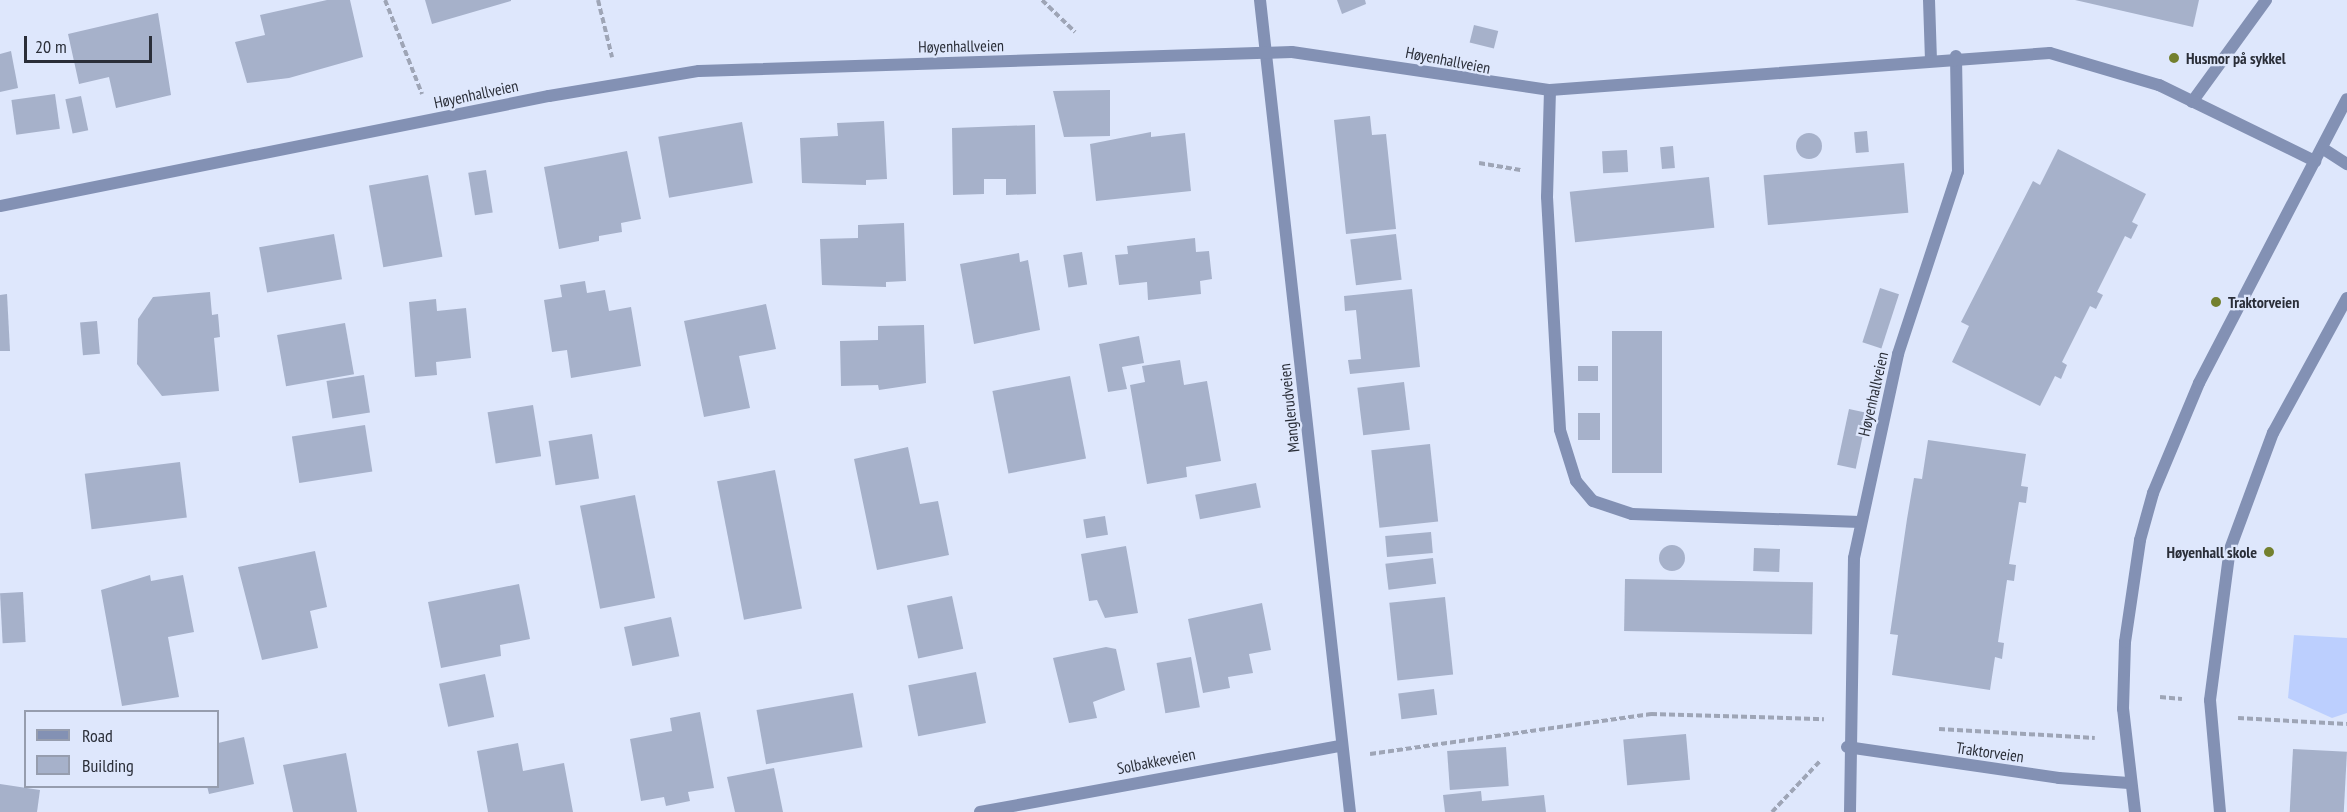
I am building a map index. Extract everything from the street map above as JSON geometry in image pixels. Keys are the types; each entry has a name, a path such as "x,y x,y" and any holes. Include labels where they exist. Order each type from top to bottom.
{"street":[{"name":"Manglerudveien","path":"1260,0 1340,746 1350,812"},
{"path":"1929,0 1931,59"},
{"path":"2192,102 2266,0"},
{"name":"Høyenhallveien","path":"0,206 619,84 767,67 1265,54 1363,60 1550,90 1956,56 2050,53 2158,85 2315,161"},
{"name":"Høyenhallveien","path":"1850,812 1847,747 1860,522 1898,354 1958,172 1956,56"},
{"path":"1550,90 1548,174 1560,430 1570,470 1593,501 1632,514 1860,522"},
{"path":"2135,812 2129,783 2125,642 2140,540 2153,493 2199,383 2347,99"},
{"path":"2322,148 2347,164"},
{"path":"2220,812 2210,716 2221,587 2230,549 2273,433 2347,298"},
{"name":"Solbakkeveien","path":"980,812 1340,746"},
{"name":"Traktorveien","path":"1847,747 2048,777 2129,783"}],"path":[{"path":"385,0 423,97"},
{"path":"598,0 619,84"},
{"path":"1042,0 1074,27 1077,60"},
{"path":"1479,163 1548,174"},
{"path":"1370,754 1651,714 1849,722"},
{"path":"2210,716 2347,724"},
{"path":"1932,729 2095,738"},
{"path":"1772,812 1814,770 1825,748"}],"shaded area":[{"path":"2294,635 2347,638 2347,713 2332,718 2288,698"}],"building":[{"path":"327,0 350,0 363,57 289,78 247,83 235,42 265,35 260,15"},
{"path":"425,0 511,0 511,1 432,24"},
{"path":"1337,0 1365,0 1366,4 1342,14"},
{"path":"2075,0 2199,0 2193,27"},
{"path":"158,13 171,95 116,108 109,77 79,84 68,34"},
{"path":"1474,25 1498,31 1494,49 1470,42"},
{"path":"11,51 18,88 0,92 0,54"},
{"path":"1110,90 1110,136 1064,137 1053,91"},
{"path":"55,94 60,129 16,135 11,100"},
{"path":"81,96 88,130 73,134 65,99"},
{"path":"1370,116 1372,135 1386,134 1396,229 1346,234 1334,120"},
{"path":"884,121 887,179 866,180 866,185 802,183 800,138 838,136 837,123"},
{"path":"742,122 753,183 669,198 658,137"},
{"path":"1035,125 1036,194 1006,195 1006,179 984,179 984,194 953,195 952,128"},
{"path":"1867,131 1869,152 1856,153 1854,132"},
{"path":"1151,132 1151,137 1185,133 1191,191 1096,201 1090,144"},
{"path":"1809,133 1818,137 1822,146 1818,155 1809,159 1800,155 1796,146 1800,137"},
{"path":"1673,146 1675,168 1662,169 1660,147"},
{"path":"2058,149 2146,194 2132,222 2138,225 2131,239 2125,236 2097,292 2103,295 2096,309 2090,306 2062,362 2067,365 2061,379 2055,376 2040,406 1952,362 1969,326 1961,322 2033,181 2040,185"},
{"path":"1627,150 1628,172 1603,173 1602,151"},
{"path":"627,151 641,219 621,223 622,232 599,236 599,241 559,249 544,167"},
{"path":"1904,163 1908,213 1768,225 1764,175"},
{"path":"486,170 493,212 475,215 468,173"},
{"path":"428,175 442,257 383,267 369,185"},
{"path":"1709,177 1714,228 1575,242 1570,192"},
{"path":"904,223 906,281 886,282 886,287 822,285 820,239 858,238 858,225"},
{"path":"334,234 342,279 267,292 259,247"},
{"path":"1396,234 1402,280 1356,285 1350,240"},
{"path":"1195,238 1196,252 1209,251 1212,279 1200,281 1201,294 1148,300 1147,282 1119,285 1115,255 1128,254 1127,246"},
{"path":"1082,252 1087,285 1068,288 1063,255"},
{"path":"1019,253 1020,262 1028,260 1040,330 974,344 960,264"},
{"path":"585,281 587,293 605,290 609,311 631,307 641,366 571,378 567,350 552,352 544,300 562,297 560,285"},
{"path":"1880,288 1899,294 1881,348 1862,342"},
{"path":"1412,289 1420,367 1350,374 1348,360 1361,359 1356,310 1345,311 1344,296"},
{"path":"210,292 212,315 218,314 220,337 214,338 219,391 162,396 137,364 138,319 153,297"},
{"path":"7,294 10,351 0,351 0,295"},
{"path":"436,299 437,311 466,308 471,358 436,362 437,375 415,377 409,302"},
{"path":"766,304 776,349 739,356 750,408 704,417 684,321"},
{"path":"97,321 100,354 83,355 80,322"},
{"path":"345,323 354,374 286,386 277,335"},
{"path":"924,325 926,383 879,390 878,385 841,386 840,341 878,340 878,326"},
{"path":"1612,331 1662,331 1662,473 1612,473"},
{"path":"1139,336 1144,363 1122,367 1127,389 1108,392 1099,344"},
{"path":"1180,360 1184,385 1207,381 1221,461 1186,467 1187,477 1147,484 1130,385 1145,382 1142,366"},
{"path":"1578,366 1598,366 1598,381 1578,381"},
{"path":"364,375 370,413 332,418 326,381"},
{"path":"1070,376 1086,458 1008,474 992,391"},
{"path":"1404,382 1410,430 1363,435 1357,388"},
{"path":"533,405 541,456 496,464 488,412"},
{"path":"1849,409 1868,413 1856,469 1837,465"},
{"path":"1578,413 1600,413 1600,440 1578,440"},
{"path":"365,425 372,471 299,483 292,437"},
{"path":"592,434 599,478 556,485 549,441"},
{"path":"1928,440 2026,454 2021,486 2028,487 2026,503 2019,502 2009,564 2016,565 2014,581 2007,580 1998,642 2004,643 2002,659 1995,657 1990,690 1892,675 1898,635 1890,634 1907,519 1914,478 1922,479"},
{"path":"1430,444 1438,522 1379,528 1371,450"},
{"path":"908,447 920,504 938,501 949,555 877,570 854,459"},
{"path":"180,462 187,518 92,529 85,474"},
{"path":"775,470 802,608 744,620 717,481"},
{"path":"1256,483 1261,508 1200,519 1195,495"},
{"path":"635,495 655,598 600,609 580,506"},
{"path":"1105,516 1108,535 1086,538 1083,519"},
{"path":"1431,532 1433,553 1387,557 1385,536"},
{"path":"1672,545 1682,548 1685,558 1682,568 1672,571 1662,568 1659,558 1662,548"},
{"path":"1126,546 1138,613 1105,618 1097,600 1089,601 1081,554"},
{"path":"1754,548 1780,549 1779,572 1753,571"},
{"path":"315,551 327,607 310,611 318,648 262,660 238,567"},
{"path":"1433,558 1436,584 1389,590 1385,564"},
{"path":"150,575 151,581 183,575 194,632 168,637 179,697 122,706 101,590"},
{"path":"1625,579 1813,582 1812,634 1624,631"},
{"path":"519,584 530,639 500,645 501,656 441,668 428,602"},
{"path":"23,592 26,642 3,643 0,593"},
{"path":"952,596 963,649 918,658 907,606"},
{"path":"1445,597 1453,675 1397,680 1389,603"},
{"path":"1262,603 1271,650 1249,654 1253,673 1228,677 1230,688 1203,693 1188,619"},
{"path":"671,617 679,656 632,666 624,627"},
{"path":"1106,647 1116,649 1125,690 1093,702 1097,718 1069,723 1053,658"},
{"path":"1191,657 1200,707 1165,713 1157,663"},
{"path":"976,672 986,723 918,736 908,685"},
{"path":"485,674 494,717 448,727 439,684"},
{"path":"1434,689 1437,715 1401,719 1398,693"},
{"path":"853,693 863,747 766,764 756,710"},
{"path":"700,712 714,788 688,792 690,801 666,806 664,797 641,801 630,739 672,731 670,718"},
{"path":"1686,734 1690,780 1627,785 1623,739"},
{"path":"244,737 254,784 209,794 208,788 219,788 219,743"},
{"path":"518,743 523,771 564,763 573,812 488,812 477,751"},
{"path":"1506,747 1509,786 1450,790 1447,751"},
{"path":"2293,749 2347,752 2344,812 2290,812"},
{"path":"346,753 357,812 293,812 283,765"},
{"path":"774,768 783,812 735,812 727,777"},
{"path":"0,784 40,790 37,812 0,812"},
{"path":"1481,791 1482,801 1544,795 1546,812 1445,812 1443,795"}],"place":[{"name":"Husmor på sykkel","path":"2174,58"},
{"name":"Traktorveien","path":"2216,302"},
{"name":"Høyenhall skole","path":"2269,552"}]}
